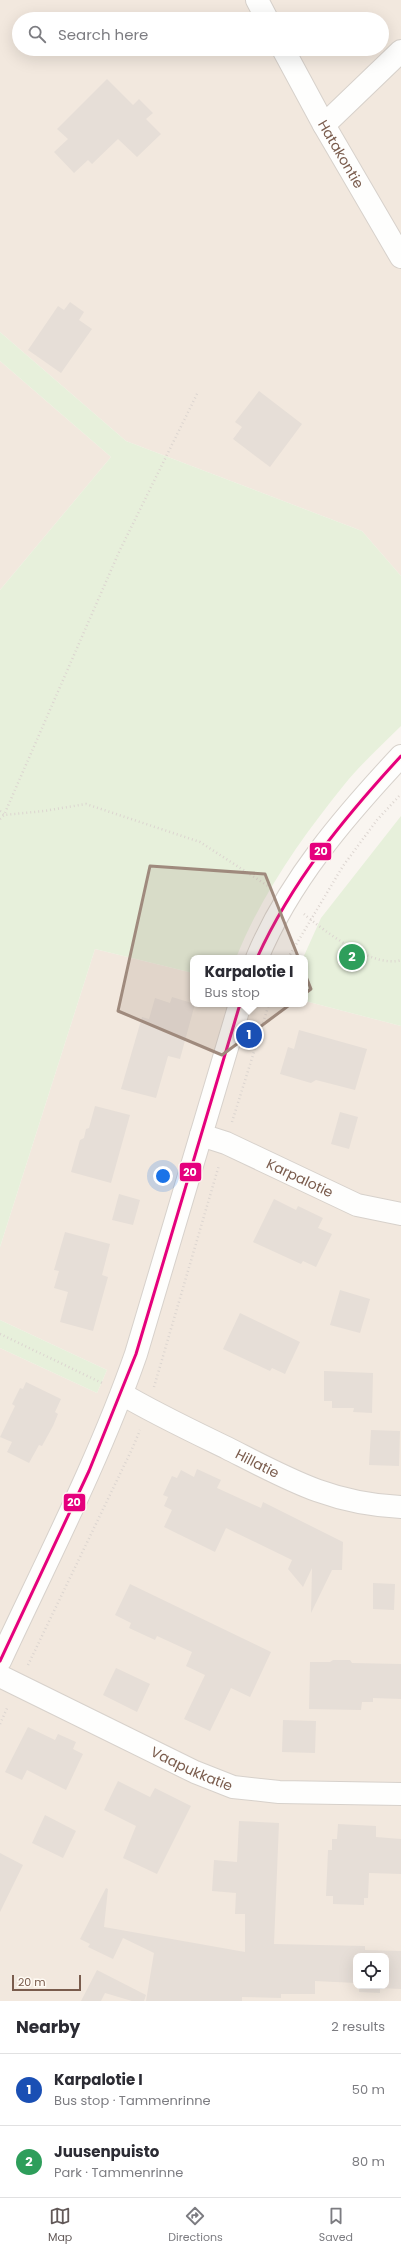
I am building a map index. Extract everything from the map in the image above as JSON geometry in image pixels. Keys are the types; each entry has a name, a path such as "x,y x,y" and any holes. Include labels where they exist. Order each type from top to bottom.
{"street":[{"path":"257,0 263,12"},
{"path":"324,125 401,51"},
{"name":"Hatakontie","path":"287,56 324,125 401,257"},
{"path":"258,955 286,898 355,806 401,756"},
{"path":"0,1661 105,1437 122,1394 136,1354 239,1007"},
{"name":"Karpalotie","path":"201,1135 226,1143 357,1205 401,1214"},
{"name":"Hillatie","path":"122,1394 148,1409 301,1485 338,1499 371,1506 401,1507"},
{"name":"Vaapukkatie","path":"0,1676 195,1772 233,1787 280,1792 401,1794"}],"path":[{"path":"0,819 4,815 119,552 198,392"},
{"path":"290,955 343,866 377,820 401,794"},
{"path":"4,815 44,811 86,804 200,842 286,898 310,919 357,952 395,962 401,960"},
{"path":"0,811 4,815"},
{"path":"0,1334 96,1379 122,1394"}],"highlighted area":[{"path":"150,866 265,874 311,989 222,1055 118,1011"}],"shaded area":[{"path":"0,0 401,0 401,576 362,531 126,441 0,332"},
{"path":"0,361 111,457 0,590"},
{"path":"95,949 190,972 190,1007 308,1007 308,1002 401,1026 401,2001 0,2001 0,1348 97,1393 107,1370 0,1320 0,1247"}],"green space":[{"path":"0,332 126,441 362,531 401,576 401,726 364,762 313,825 270,889 237,955 190,955 190,972 95,949 0,1247 0,590 111,457 0,361"},
{"path":"401,816 401,1026 308,1002 308,955 304,955 321,918"},
{"path":"0,1320 107,1370 97,1393 0,1348"}],"building":[{"path":"107,79 133,105 139,99 153,113 146,119 161,134 137,157 118,139 92,164 88,160 74,173 54,152 68,139 57,129"},
{"path":"70,302 84,312 79,320 92,329 61,373 28,350 58,306 64,310"},
{"path":"259,391 302,424 270,467 233,439 242,427 235,422"},
{"path":"172,997 190,1002 190,1007 194,1007 180,1059 168,1056 156,1098 121,1089 142,1017 149,1019 155,998 170,1003"},
{"path":"299,1030 367,1049 355,1090 316,1080 311,1083 280,1074 288,1047 294,1049"},
{"path":"95,1106 130,1115 111,1183 71,1172 80,1140 84,1138 86,1129 89,1128"},
{"path":"340,1112 358,1117 349,1149 331,1144"},
{"path":"119,1194 140,1200 133,1225 112,1220"},
{"path":"274,1199 296,1210 298,1206 323,1218 318,1228 332,1234 316,1267 303,1261 301,1264 253,1242"},
{"path":"65,1232 110,1244 102,1275 108,1277 93,1331 60,1322 68,1292 54,1288 59,1271 54,1270"},
{"path":"340,1290 370,1299 360,1333 330,1325"},
{"path":"240,1313 300,1342 285,1374 272,1368 270,1371 223,1349"},
{"path":"324,1371 373,1373 372,1413 353,1412 354,1408 332,1408 332,1401 324,1401"},
{"path":"26,1382 61,1399 55,1412 58,1414 53,1426 42,1446 39,1445 29,1463 7,1452 12,1442 0,1437 15,1406 12,1404 20,1388 23,1389"},
{"path":"371,1430 400,1431 399,1466 369,1465"},
{"path":"197,1469 221,1480 217,1488 261,1508 263,1502 343,1542 342,1570 332,1570 311,1613 312,1568 303,1587 288,1569 292,1560 226,1528 215,1552 164,1527 172,1510 164,1506 168,1497 163,1495 172,1476 177,1478 181,1470 194,1477"},
{"path":"373,1583 395,1584 394,1610 373,1609"},
{"path":"130,1584 271,1652 250,1697 231,1688 210,1731 184,1719 205,1675 186,1666 192,1652 157,1636 155,1640 129,1628 131,1623 115,1615"},
{"path":"333,1660 350,1660 352,1663 401,1664 401,1699 373,1698 373,1702 362,1702 361,1710 309,1709 310,1662 330,1662"},
{"path":"116,1668 150,1684 137,1712 103,1695"},
{"path":"283,1720 316,1721 315,1753 282,1752"},
{"path":"28,1727 55,1740 58,1734 76,1742 73,1749 83,1754 66,1790 27,1770 22,1780 5,1772"},
{"path":"118,1781 150,1797 155,1788 191,1806 157,1874 123,1858 136,1826 104,1810"},
{"path":"45,1815 76,1831 63,1858 32,1843"},
{"path":"239,1821 279,1823 274,1944 365,1946 365,1950 401,1951 401,1989 389,1988 389,1953 353,1953 353,1983 315,1981 315,1994 281,1994 281,1998 242,1997 242,2001 146,2001 154,1953 123,1938 113,1959 88,1947 90,1944 80,1939 106,1888 108,1889 104,1927 245,1952 245,1914 235,1914 236,1893 212,1891 214,1860 237,1862"},
{"path":"338,1824 376,1826 376,1837 401,1839 401,1874 369,1873 368,1898 364,1898 364,1905 333,1904 333,1896 326,1896 328,1850 332,1850 332,1839 337,1839"},
{"path":"0,1853 23,1865 0,1912"},
{"path":"97,1970 146,1995 144,2001 132,2001 105,1993 101,2001 81,2001"},
{"path":"359,1989 380,1989 380,1993 359,1992"}],"transit line":[{"name":"20","path":"258,955 286,903 321,851 359,803 401,756"},
{"name":"20","path":"0,1661 89,1471 136,1354 239,1007"}],"place":[{"name":"Juusenpuisto","path":"352,957"},
{"name":"Karpalotie I","path":"249,1035"}]}
